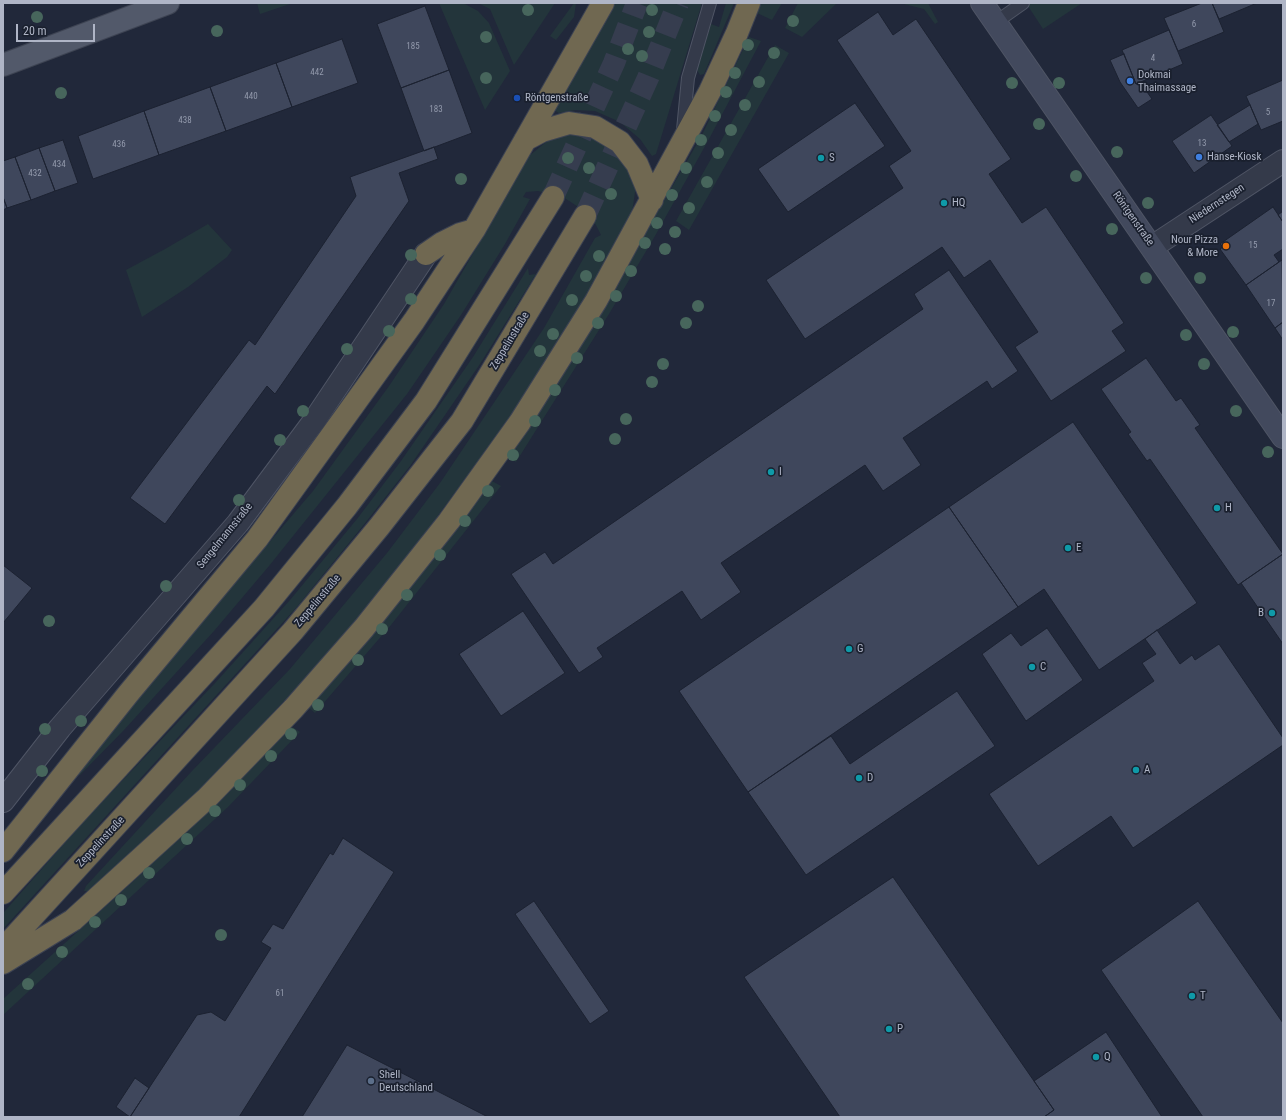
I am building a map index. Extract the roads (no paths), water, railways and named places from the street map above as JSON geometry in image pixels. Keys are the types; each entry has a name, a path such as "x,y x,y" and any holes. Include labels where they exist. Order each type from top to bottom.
{"highway":[{"path":"3,963 74,920 207,798 293,709 364,628 449,521 520,422 596,301 710,91 749,3"},
{"path":"3,851 128,694 257,539 414,321 474,230 597,8"},
{"path":"525,140 542,131 569,123 595,127 620,142 637,164 652,200"},
{"path":"3,893 264,608 348,506 426,400 553,197"},
{"name":"Zeppelinstraße","path":"3,949 293,631 384,521 462,421 585,216"},
{"path":"426,254 442,243 460,234 474,230"}],"main road":[{"path":"3,65 168,3"}],"street":[{"name":"Röntgenstraße","path":"982,3 1283,437"},
{"name":"Niedernstegen","path":"1152,247 1283,162"},
{"name":"Sengelmannstraße","path":"3,801 60,728 238,522 314,421 426,254"}],"lane":[{"path":"682,143 688,78 710,3"},
{"path":"996,22 1023,3"}],"tunnel":[{"path":"553,197 614,63 637,3"},
{"path":"585,216 648,78 678,3"}],"place":[{"name":"Dokmai Thaimassage","path":"1130,81"},
{"name":"Röntgenstraße","path":"517,98"},
{"name":"Hanse-Kiosk","path":"1199,157"},
{"name":"S","path":"821,158"},
{"name":"HQ","path":"944,203"},
{"name":"Nour Pizza & More","path":"1226,246"},
{"name":"I","path":"771,472"},
{"name":"H","path":"1217,508"},
{"name":"E","path":"1068,548"},
{"name":"B","path":"1272,613"},
{"name":"G","path":"849,649"},
{"name":"C","path":"1032,667"},
{"name":"A","path":"1136,770"},
{"name":"D","path":"859,778"},
{"name":"T","path":"1192,996"},
{"name":"P","path":"889,1029"},
{"name":"Q","path":"1096,1057"},
{"name":"Shell Deutschland","path":"371,1081"}]}
